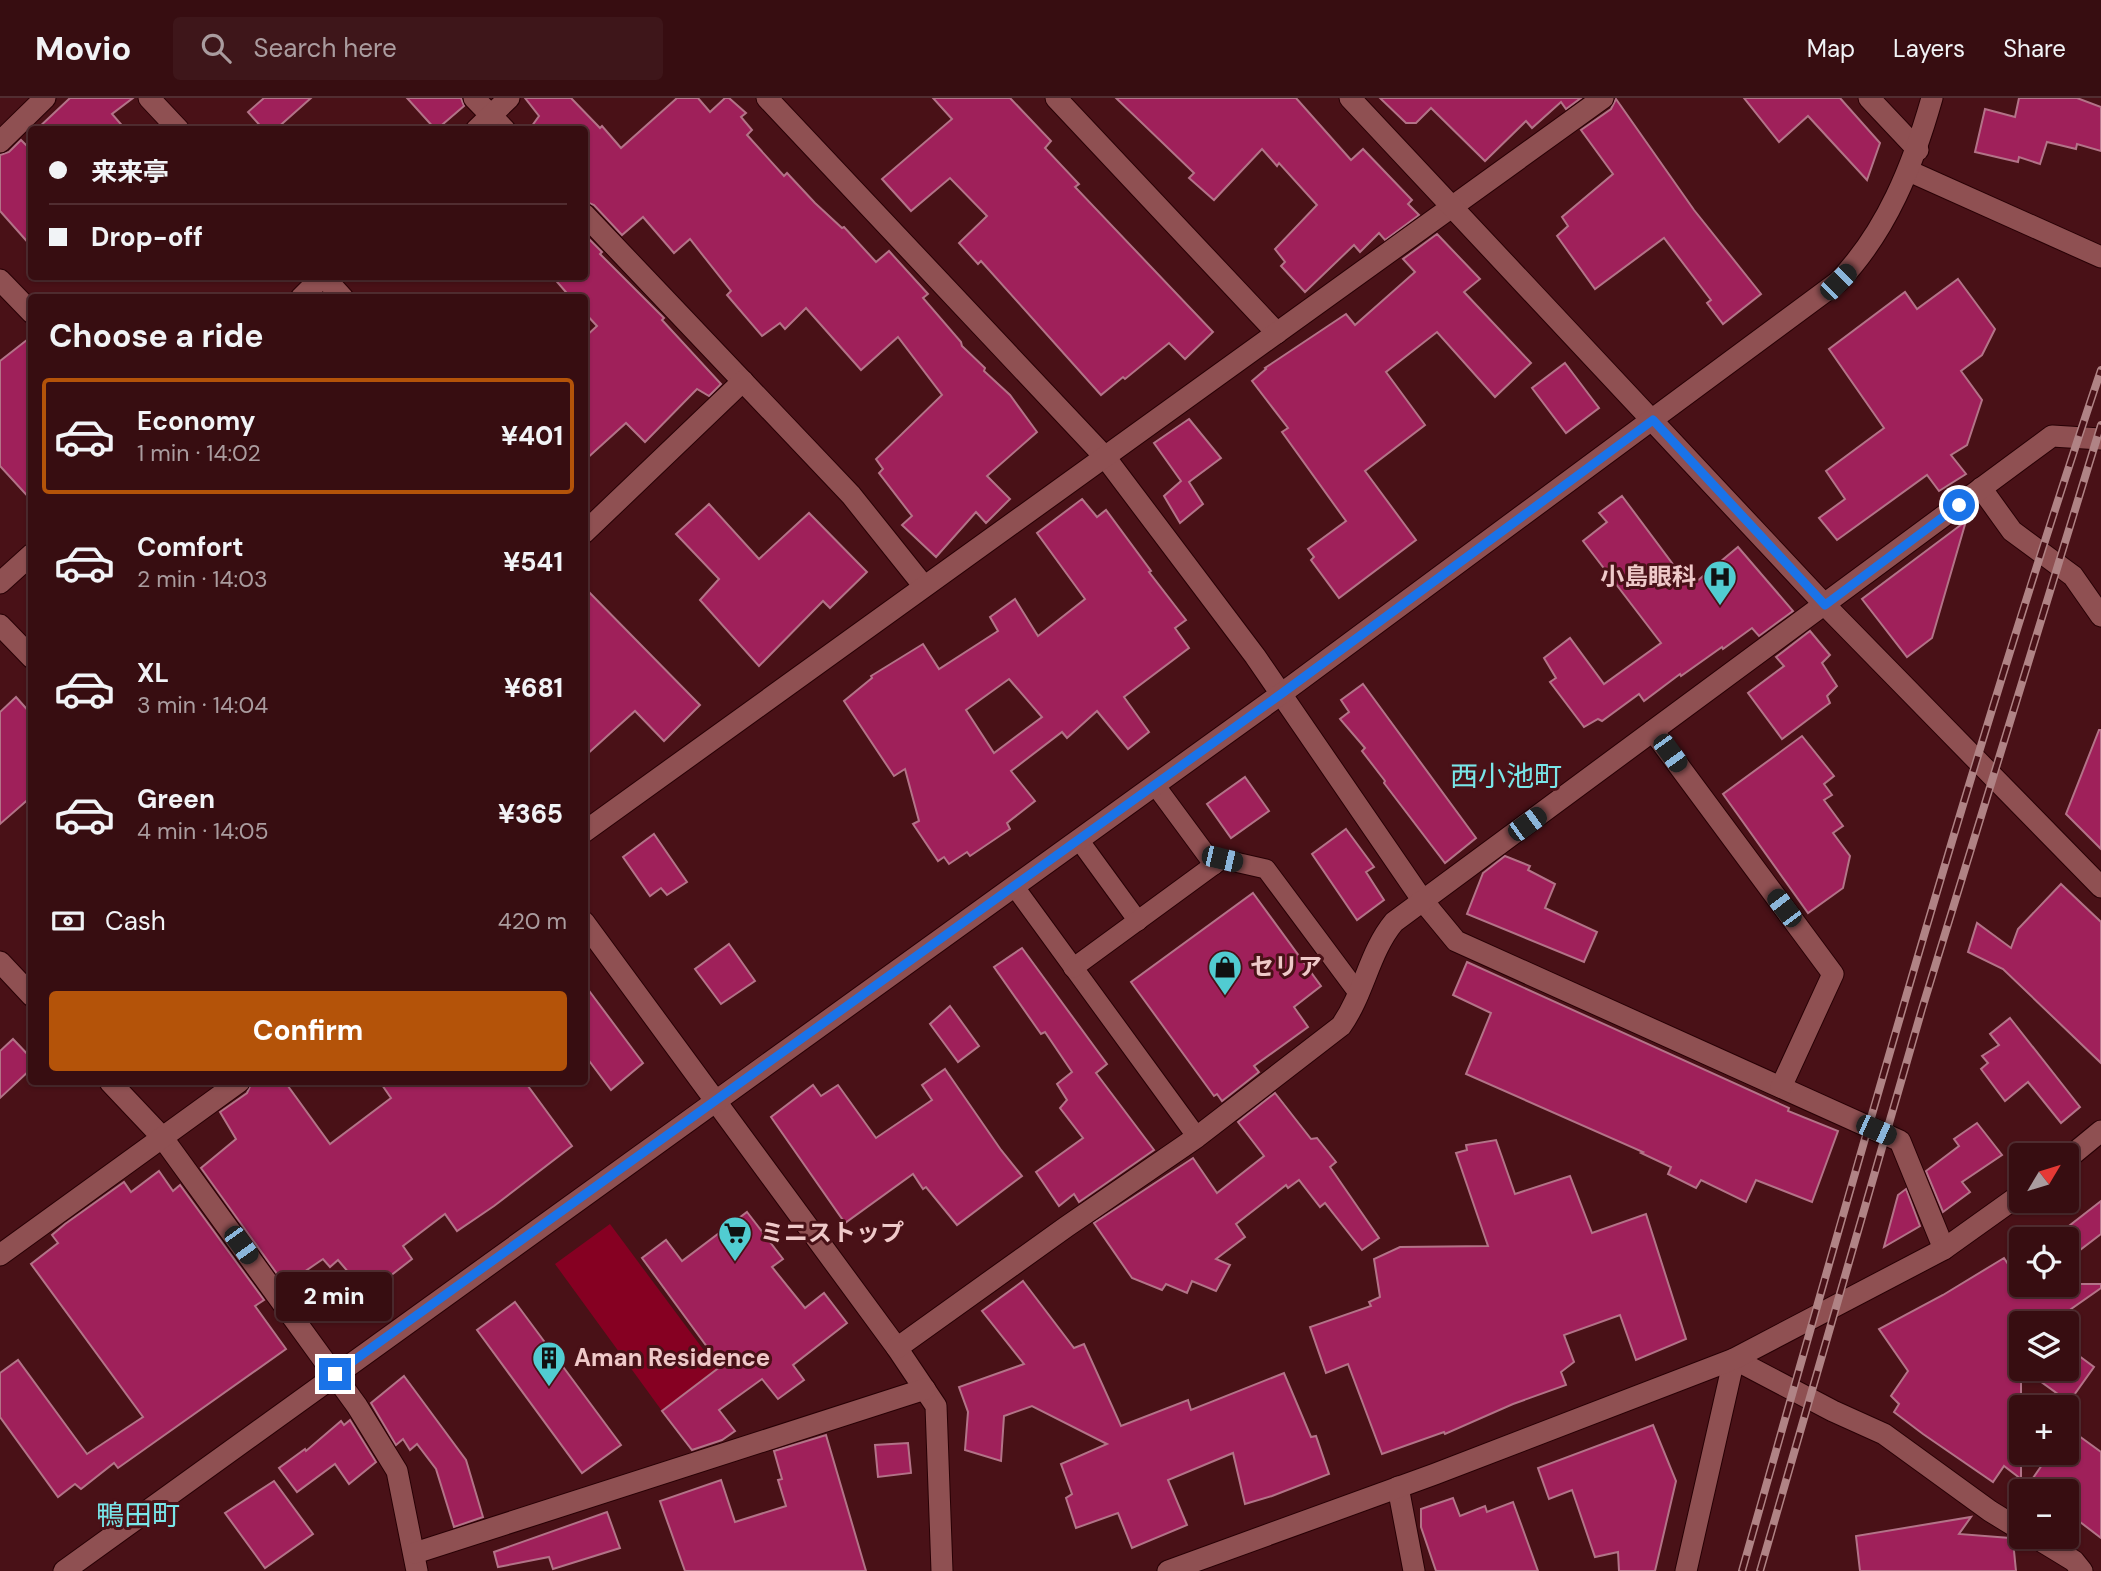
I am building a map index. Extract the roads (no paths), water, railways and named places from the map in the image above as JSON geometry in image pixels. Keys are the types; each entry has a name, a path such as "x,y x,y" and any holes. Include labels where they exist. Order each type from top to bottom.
{"street":[{"path":"0,142 45,98"},
{"path":"149,98 175,126"},
{"path":"474,98 491,125 509,98"},
{"path":"767,98 1105,457 1281,694 1423,901 1456,941 1900,1141 1944,1249"},
{"path":"1056,98 1277,333"},
{"path":"1350,98 1825,605 2101,887"},
{"path":"588,829 923,585 1604,98"},
{"path":"1869,98 1917,150"},
{"path":"64,1571 1281,694 1838,282 1859,261 1909,171 1932,98"},
{"path":"1909,171 2101,257"},
{"path":"588,218 851,495 923,585"},
{"path":"0,280 28,309"},
{"path":"305,294 319,280"},
{"path":"327,280 339,294"},
{"path":"588,529 743,381"},
{"path":"897,1349 1066,1227 1197,1137 1341,1026 1352,1011 1385,933 1394,922 2052,436 2101,439"},
{"path":"1981,488 2012,531 2073,576 2101,616"},
{"path":"0,583 28,558"},
{"path":"0,625 28,654"},
{"path":"1653,731 1833,974 1781,1087"},
{"path":"588,927 717,1101 936,1406 942,1571"},
{"path":"0,962 28,992"},
{"path":"113,1085 162,1137 335,1374 397,1471 416,1562 925,1389"},
{"path":"0,1255 235,1085"},
{"path":"2079,1149 2101,1131"},
{"path":"1168,1571 1734,1359 1944,1249 2009,1203"},
{"path":"1734,1359 1833,1411 1884,1434 2009,1523"},
{"path":"1686,1571 1734,1359"},
{"path":"1398,1487 1414,1571"},
{"path":"2054,1549 2074,1561 2082,1571"}],"lane":[{"path":"1155,785 1214,865"},
{"path":"1079,840 1138,920"},
{"path":"1073,968 1222,859 1266,869 1359,995"},
{"path":"1014,887 1197,1137"}],"railway":[{"path":"1742,1571 1959,818 2101,370"},
{"path":"1760,1571 1922,1009 2101,425"}],"place":[{"name":"小島眼科","path":"1720,607"},
{"name":"セリア","path":"1225,997"},
{"name":"ミニストップ","path":"735,1263"},
{"name":"Aman Residence","path":"549,1388"}],"district":[{"name":"西小池町","path":"1506,776"},
{"name":"鴨田町","path":"138,1515"}]}
